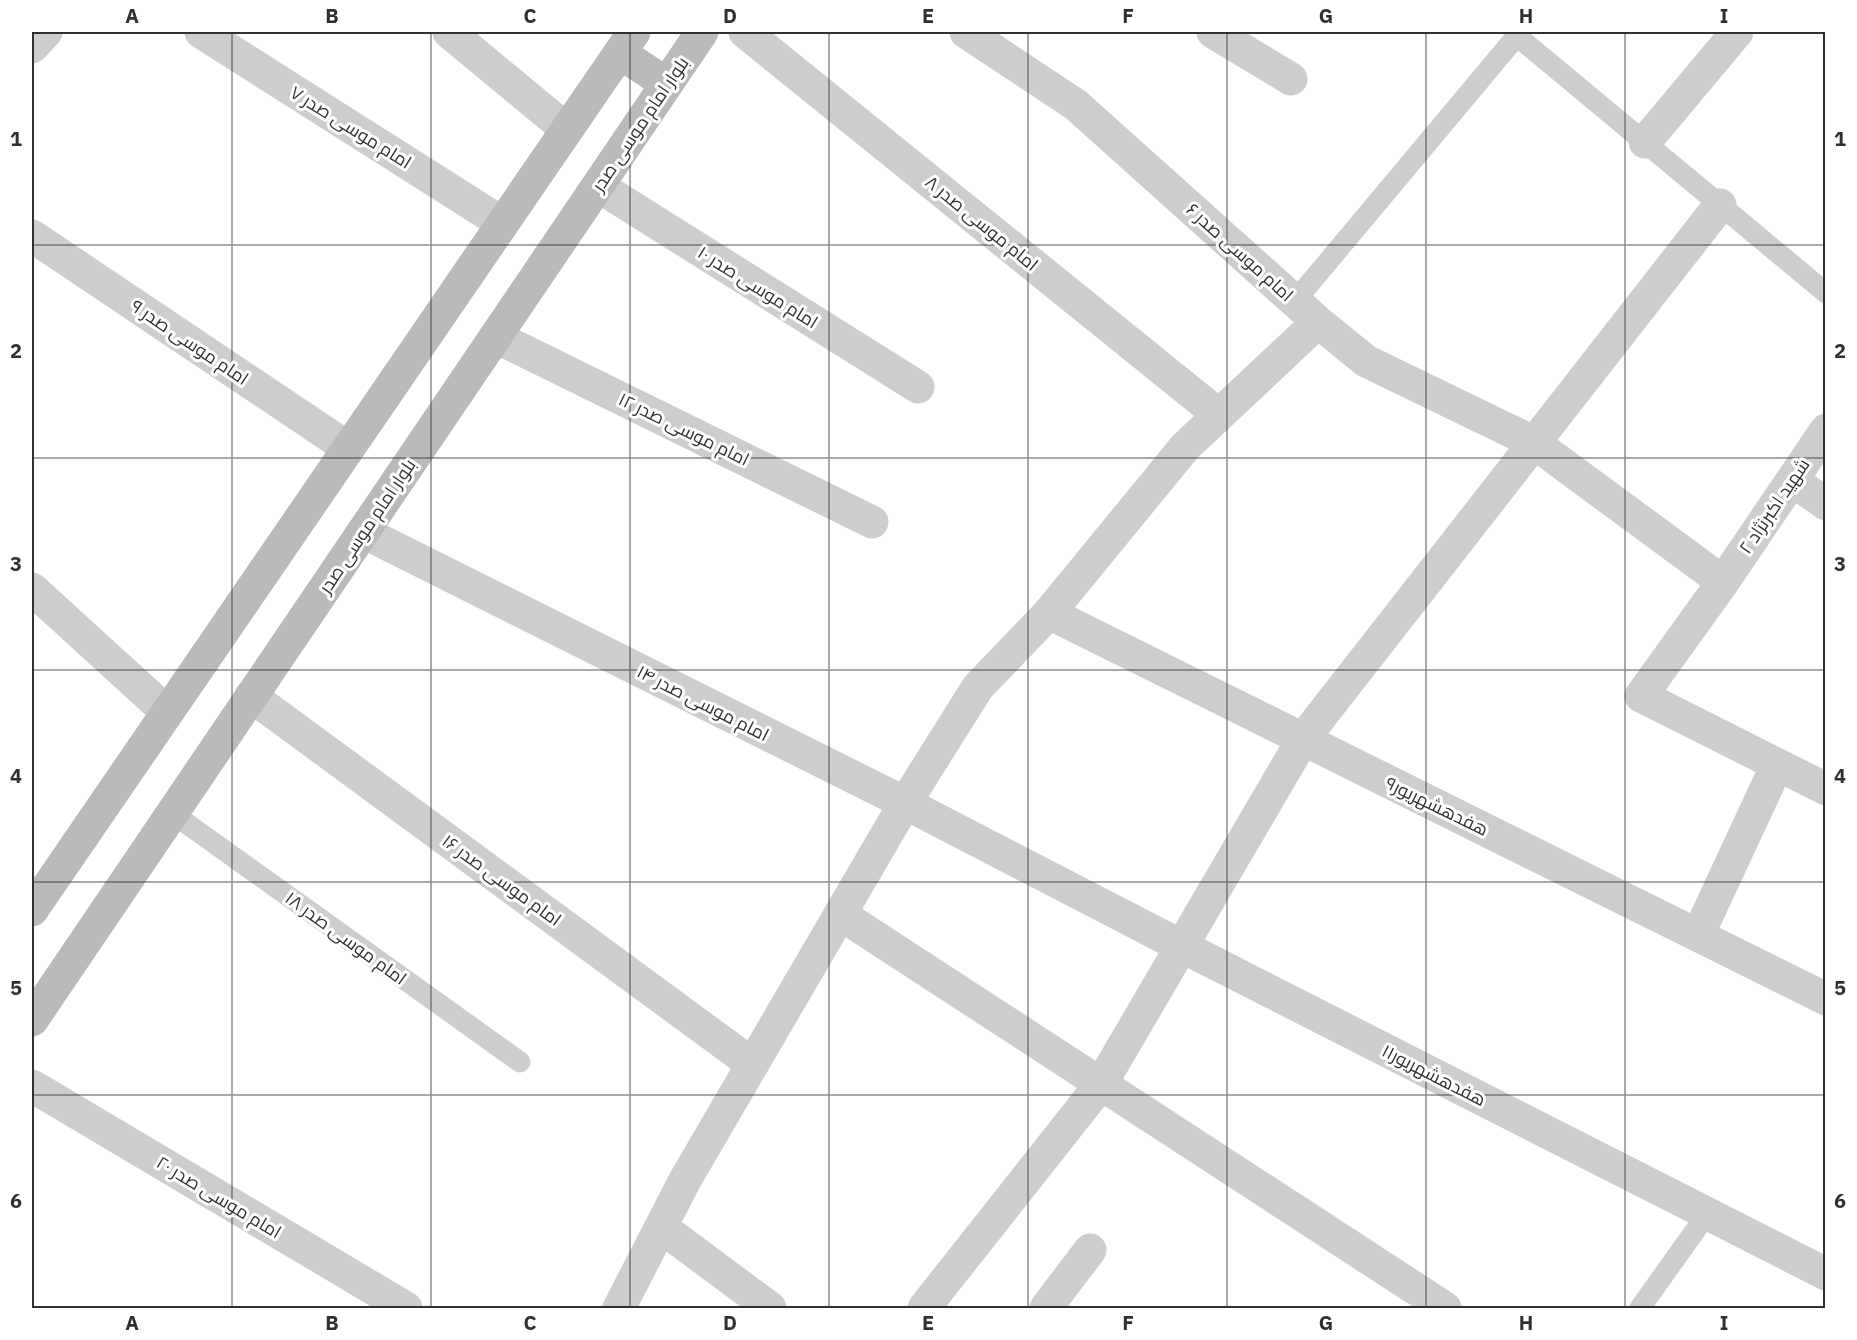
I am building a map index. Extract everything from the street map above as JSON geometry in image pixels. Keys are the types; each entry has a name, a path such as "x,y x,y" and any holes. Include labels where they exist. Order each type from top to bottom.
{"street":[{"path":"32,47 46,32"},
{"name":"امام موسی صدر ۷","path":"201,32 502,223"},
{"path":"449,32 566,129"},
{"name":"بلوار امام موسی صدر","path":"32,1020 702,32"},
{"name":"امام موسی صدر ۸","path":"745,32 1219,415"},
{"name":"امام موسی صدر ۶","path":"966,32 1076,105 1306,312 1366,361 1533,442 1723,582"},
{"path":"1213,32 1291,79"},
{"path":"1645,142 1737,32"},
{"path":"32,910 627,42 667,84"},
{"name":"امام موسی صدر ۱۰","path":"598,186 918,387"},
{"path":"924,1308 1101,1084 1303,739 1720,205"},
{"name":"امام موسی صدر ۹","path":"32,236 348,448"},
{"path":"619,1308 685,1180 752,1064 905,803 978,687 1049,613 1185,447 1219,415 1306,312"},
{"name":"امام موسی صدر ۱۲","path":"496,337 872,522"},
{"name":"شهید اکبرنژاد ۲","path":"1777,765 1641,696 1723,582 1826,430"},
{"path":"1792,480 1826,504"},
{"name":"امام موسی صدر ۱۴","path":"363,532 905,803 1043,875"},
{"path":"32,589 167,712"},
{"name":"هفدهشهریور۹","path":"1049,613 1826,999"},
{"name":"امام موسی صدر ۱۶","path":"251,696 752,1064"},
{"path":"1698,935 1777,765 1826,789"},
{"name":"هفدهشهریور۱۱","path":"1043,875 1826,1274"},
{"path":"840,914 1445,1308"},
{"name":"امام موسی صدر ۲۰","path":"32,1086 405,1308"},
{"path":"661,1227 770,1308"},
{"path":"1046,1308 1090,1250"}],"lane":[{"path":"1306,312 1519,34 1826,293"},
{"name":"امام موسی صدر ۱۸","path":"172,813 520,1062"},
{"path":"1640,1308 1707,1214"}]}
